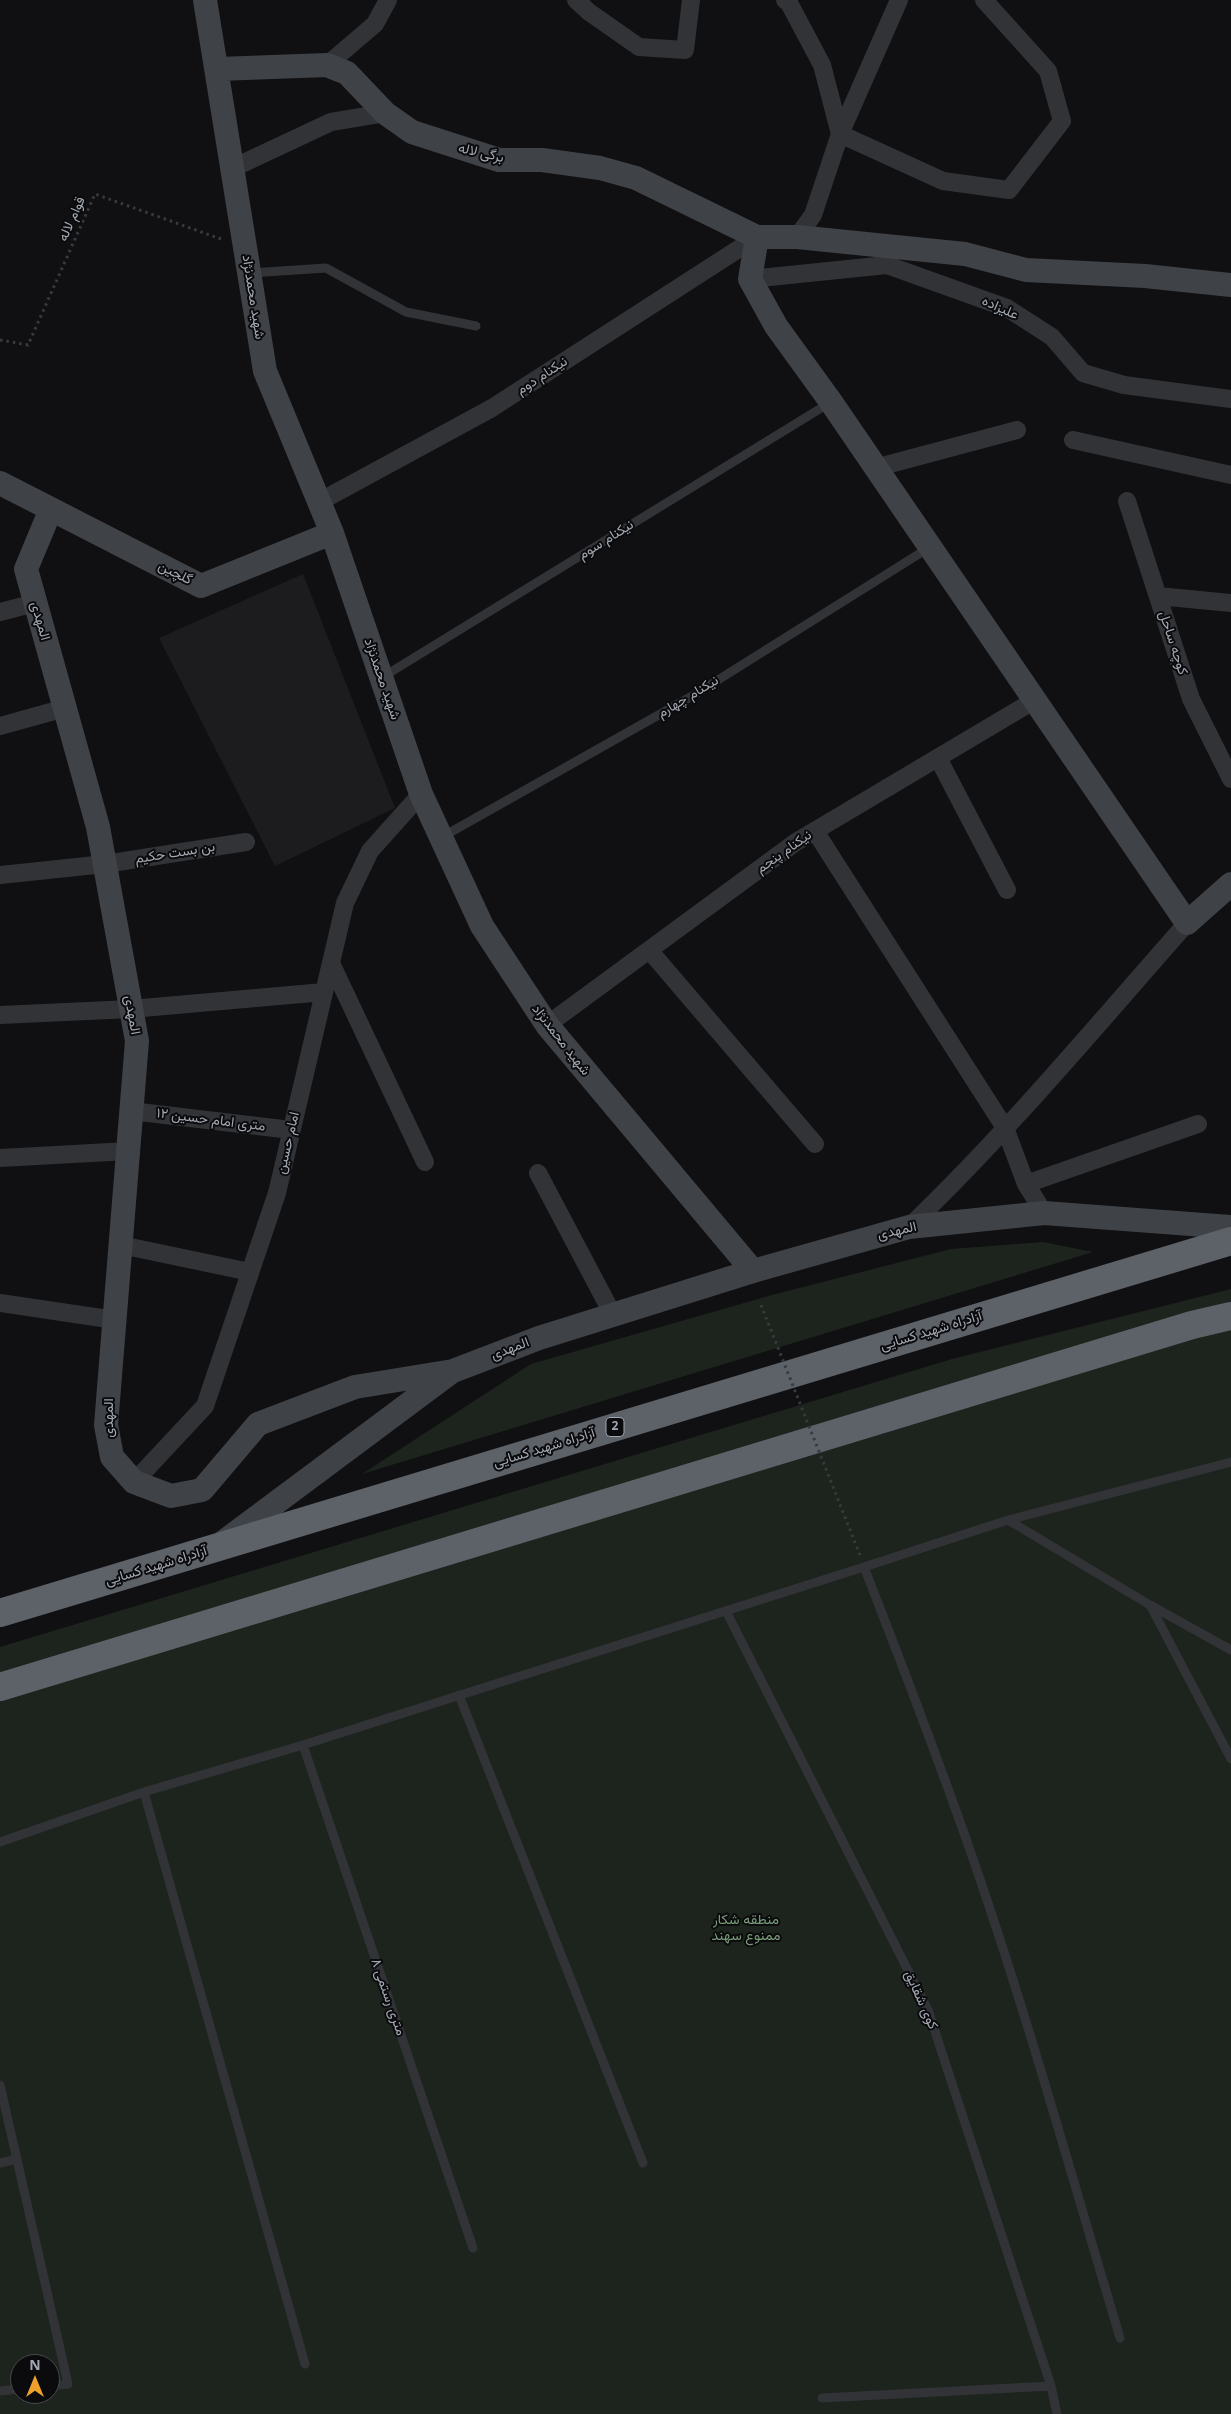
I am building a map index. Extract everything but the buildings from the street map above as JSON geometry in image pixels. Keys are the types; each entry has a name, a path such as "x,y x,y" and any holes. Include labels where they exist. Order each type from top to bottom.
{"highway":[{"name":"آزادراه شهید کسایی","path":"0,1613 1231,1241"},
{"path":"0,1687 1192,1325 1231,1316"}],"street":[{"name":"شهید محمدنژاد","path":"205,0 218,69 265,371 332,534 422,794 482,926 547,1025 753,1271"},
{"path":"327,65 375,24 388,0"},
{"path":"576,0 639,47 685,50 691,0"},
{"path":"785,0 789,3 822,64 840,134"},
{"path":"797,237 813,215 840,134 899,0"},
{"path":"840,134 943,181 1009,190 1062,121 1048,71 984,0"},
{"name":"برگی لاله","path":"218,69 327,65 347,72 385,114 412,132 499,160 542,160 600,168 636,178 757,237"},
{"path":"233,168 332,122 385,114"},
{"path":"1187,923 831,402 776,326 750,279 757,237 797,237 966,254 1026,270 1145,276 1231,285"},
{"name":"نیکنام دوم","path":"319,502 492,408 757,237"},
{"name":"علیزاده","path":"750,279 887,265 1007,308 1052,337 1083,373 1124,384 1231,399"},
{"path":"876,468 1017,430"},
{"path":"1073,440 1231,476"},
{"name":"گلچین","path":"0,483 201,586 332,534"},
{"name":"کوچه ساحل","path":"1127,501 1191,699 1231,779"},
{"name":"المهدی","path":"51,509 26,569 98,827 137,1041 106,1426 112,1457 134,1482 171,1496 202,1490 258,1424 355,1387 453,1371 539,1338 753,1271 909,1227 1044,1213 1231,1227"},
{"path":"1158,596 1231,603"},
{"path":"0,612 35,603"},
{"name":"نیکنام پنجم","path":"547,1025 796,842 1035,700"},
{"path":"0,726 65,708"},
{"path":"938,758 1008,890"},
{"name":"امام حسین","path":"134,1482 205,1406 277,1193 345,903 370,851 422,794"},
{"path":"815,831 1005,1128 1026,1184 1044,1213"},
{"name":"بن بست حکیم","path":"0,875 105,864 246,842"},
{"path":"909,1227 952,1186 1187,923 1231,884"},
{"path":"649,950 815,1144"},
{"path":"331,964 425,1162"},
{"path":"0,1015 131,1009 324,992"},
{"name":"۱۲ متری امام حسین","path":"131,1111 291,1130"},
{"path":"1026,1184 1198,1124"},
{"path":"0,1158 128,1151"},
{"path":"538,1173 613,1315"},
{"path":"121,1245 250,1272"},
{"path":"0,1303 115,1320"},
{"path":"215,1548 453,1371"}],"lane":[{"path":"250,273 326,268 406,312 476,326"},
{"name":"نیکنام سوم","path":"381,678 831,402"},
{"name":"نیکنام چهارم","path":"442,838 694,695 930,547"},
{"path":"0,1842 144,1792 304,1745 1008,1520 1231,1462"},
{"path":"1008,1520 1150,1605 1231,1650"},
{"path":"864,1567 931,1739 986,1897 1042,2072 1120,2338"},
{"path":"1150,1605 1231,1759"},
{"name":"کوی شقایق","path":"726,1611 928,2010 1051,2386 1057,2414"},
{"path":"459,1695 643,2163"},
{"name":"۸ متری رستمی","path":"304,1745 473,2248"},
{"path":"144,1792 305,2364"},
{"path":"0,2085 68,2384 60,2385"},
{"path":"0,2163 17,2159"},
{"path":"822,2398 1051,2386"}],"path":[{"name":"قوام لاله","path":"0,340 28,345 95,194 246,248"},
{"path":"761,1305 860,1555"}],"shaded area":[{"path":"303,574 395,808 275,866 159,638"}],"green space":[{"path":"1043,1242 1093,1252 362,1474 531,1364 772,1295 951,1249"},
{"name":"منطقه شکار ممنوع سهند","path":"1231,1289 1231,2414 0,2414 0,1647 952,1359"}]}
